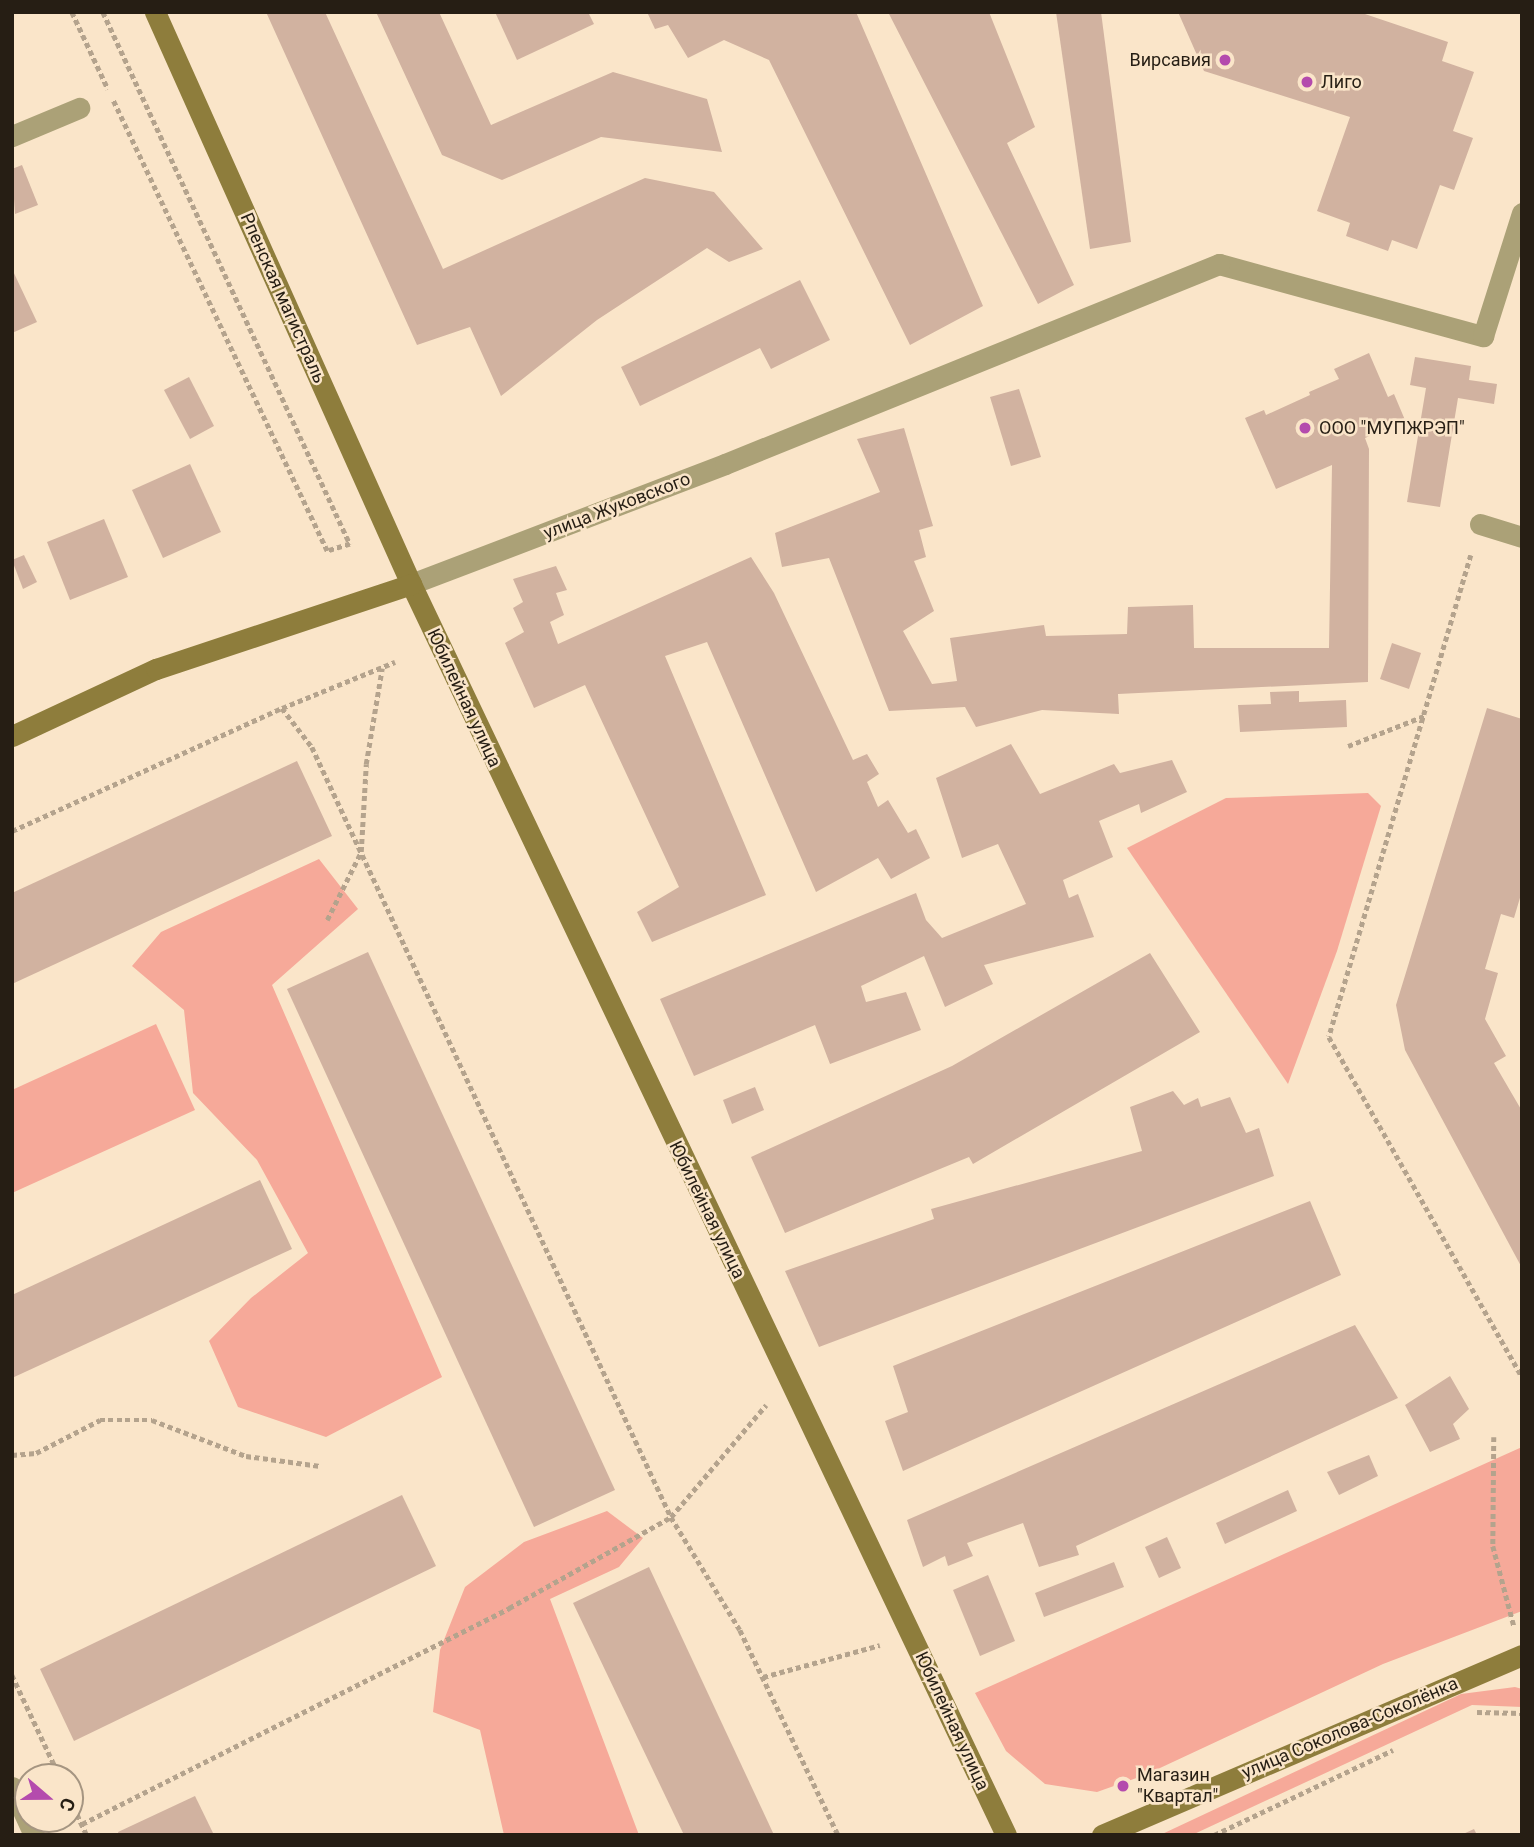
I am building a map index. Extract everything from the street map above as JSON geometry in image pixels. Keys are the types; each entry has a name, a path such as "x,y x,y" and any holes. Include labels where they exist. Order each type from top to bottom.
{"main road":[{"name":"Рпенская магистраль","path":"155,12 411,584"},
{"name":"улица Жуковского","path":"12,736 156,669 411,584"},
{"name":"Юбилейная улица","path":"411,584 1006,1835"},
{"name":"улица Соколова-Соколёнка","path":"1102,1835 1521,1655"}],"street":[{"path":"12,136 79,108"},
{"name":"улица Жуковского","path":"411,584 725,464 1219,264 1483,336 1522,213"},
{"path":"1480,524 1522,537"},
{"path":"12,1787 34,1835"}],"path":[{"path":"72,12 327,551 350,544 103,12"},
{"path":"1480,524 1329,1037 1522,1377"},
{"path":"12,831 282,708 395,662"},
{"path":"327,920 361,852 366,764 382,668"},
{"path":"282,708 312,747 671,1517 740,1630 838,1835"},
{"path":"1348,746 1424,716"},
{"path":"84,1823 509,1608 671,1517 766,1405 792,1384"},
{"path":"12,1455 36,1453 100,1420 152,1420 246,1456 320,1466"},
{"path":"1494,1437 1493,1546 1521,1655"},
{"path":"763,1678 911,1636"},
{"path":"12,1675 53,1763"},
{"path":"1472,1712 1522,1713"},
{"path":"1214,1835 1399,1747"}],"shaded area":[{"path":"1368,793 1381,806 1337,951 1288,1084 1127,848 1226,798"},
{"path":"319,859 358,909 272,985 442,1377 326,1437 238,1407 209,1341 251,1298 308,1253 257,1160 193,1093 184,1010 132,966 161,932"},
{"path":"156,1024 195,1110 12,1193 12,1090"},
{"path":"1522,1447 1522,1611 1383,1664 1145,1775 1097,1792 1045,1784 1006,1751 975,1693"},
{"path":"607,1511 643,1538 619,1567 550,1599 639,1835 504,1835 480,1730 433,1712 440,1650 465,1587 524,1542"},
{"path":"1515,1687 1522,1689 1522,1707 1472,1705 1192,1835 1160,1835 1461,1694"}],"building":[{"path":"266,12 325,12 443,269 645,178 714,192 763,249 729,262 707,248 597,320 501,396 470,327 417,345"},
{"path":"376,12 439,12 491,125 613,72 707,99 722,152 601,137 502,180 442,155"},
{"path":"495,12 588,12 594,24 517,60"},
{"path":"647,12 856,12 983,306 910,345 769,60 724,40 688,58 668,25 655,29"},
{"path":"888,12 989,12 1035,127 1007,143 1074,285 1038,304"},
{"path":"1056,12 1101,12 1131,242 1090,249"},
{"path":"1178,12 1359,12 1448,42 1442,61 1474,72 1453,131 1473,138 1454,190 1440,185 1417,249 1392,240 1388,251 1346,236 1350,223 1317,211 1350,117 1204,71"},
{"path":"22,165 38,205 15,214 12,169"},
{"path":"12,269 37,322 12,333"},
{"path":"800,280 830,340 771,369 760,348 640,406 621,367"},
{"path":"1369,353 1388,397 1394,394 1405,420 1365,438 1369,449 1368,682 1118,694 1119,714 1042,710 976,727 965,707 889,711 829,558 782,567 775,533 880,492 857,439 904,428 933,526 919,530 926,557 914,561 934,611 903,631 932,684 957,681 950,638 1044,625 1046,636 1127,634 1128,607 1193,605 1194,648 1329,648 1332,465 1276,489 1245,418 1264,410 1266,415 1310,395 1309,392 1339,379 1334,369"},
{"path":"1415,357 1471,366 1469,380 1497,384 1494,404 1458,398 1440,507 1407,502 1426,388 1410,385"},
{"path":"189,377 214,426 190,439 164,390"},
{"path":"1019,389 1041,457 1011,466 990,397"},
{"path":"190,464 221,532 163,558 132,490"},
{"path":"104,519 128,577 70,600 47,542"},
{"path":"24,555 37,582 23,589 12,560"},
{"path":"751,557 774,593 853,760 867,754 879,774 867,782 878,807 888,800 908,833 916,829 930,858 891,879 878,858 816,892 707,642 665,656 766,895 652,942 637,912 679,887 585,685 534,708 505,643 524,632 513,608 523,602 513,579 556,566 567,590 556,593 564,615 550,622 558,644"},
{"path":"1392,643 1421,653 1409,689 1380,679"},
{"path":"1299,691 1299,702 1346,700 1347,727 1240,732 1238,705 1271,704 1270,692"},
{"path":"1487,708 1522,719 1522,891 1514,918 1501,914 1485,969 1498,973 1485,1019 1506,1056 1494,1063 1522,1111 1522,1268 1405,1050 1396,1005"},
{"path":"1011,744 1040,794 1114,764 1120,773 1172,760 1187,792 1141,813 1139,804 1099,821 1113,857 1063,880 1069,898 1078,894 1094,937 984,965 993,984 945,1007 924,956 861,986 866,1002 906,992 921,1030 830,1064 815,1025 694,1076 660,999 916,893 926,920 942,938 1026,904 998,844 962,858 936,778"},
{"path":"297,761 332,836 12,984 12,893"},
{"path":"368,952 615,1490 534,1527 287,989"},
{"path":"1150,953 1200,1032 973,1164 969,1157 785,1233 751,1157 952,1066"},
{"path":"755,1087 764,1110 732,1124 723,1100"},
{"path":"1173,1091 1184,1105 1198,1098 1201,1107 1230,1097 1246,1133 1259,1128 1274,1176 819,1347 785,1271 934,1219 931,1209 1142,1151 1130,1107"},
{"path":"260,1180 292,1249 12,1378 12,1295"},
{"path":"1310,1201 1341,1275 903,1471 885,1421 908,1412 893,1366"},
{"path":"1355,1325 1398,1398 1076,1546 1079,1555 1039,1567 1023,1523 967,1543 973,1556 948,1566 945,1556 923,1567 907,1520"},
{"path":"1450,1376 1469,1409 1453,1424 1460,1439 1430,1452 1405,1405"},
{"path":"1369,1455 1378,1476 1339,1495 1327,1472"},
{"path":"1288,1490 1297,1511 1225,1544 1216,1523"},
{"path":"402,1495 436,1566 74,1741 40,1669"},
{"path":"1167,1537 1181,1568 1159,1578 1145,1547"},
{"path":"1114,1562 1124,1587 1044,1617 1035,1593"},
{"path":"649,1567 774,1835 684,1835 573,1603"},
{"path":"988,1575 1015,1641 980,1656 953,1590"},
{"path":"195,1796 214,1835 119,1835 118,1832"},
{"path":"1474,1829 1477,1835 1461,1835"}],"place":[{"name":"Вирсавия","path":"1225,60"},
{"name":"Лиго","path":"1307,82"},
{"name":"ООО \"МУПЖРЭП\"","path":"1305,428"},
{"name":"Магазин \"Квартал\"","path":"1123,1786"}]}
